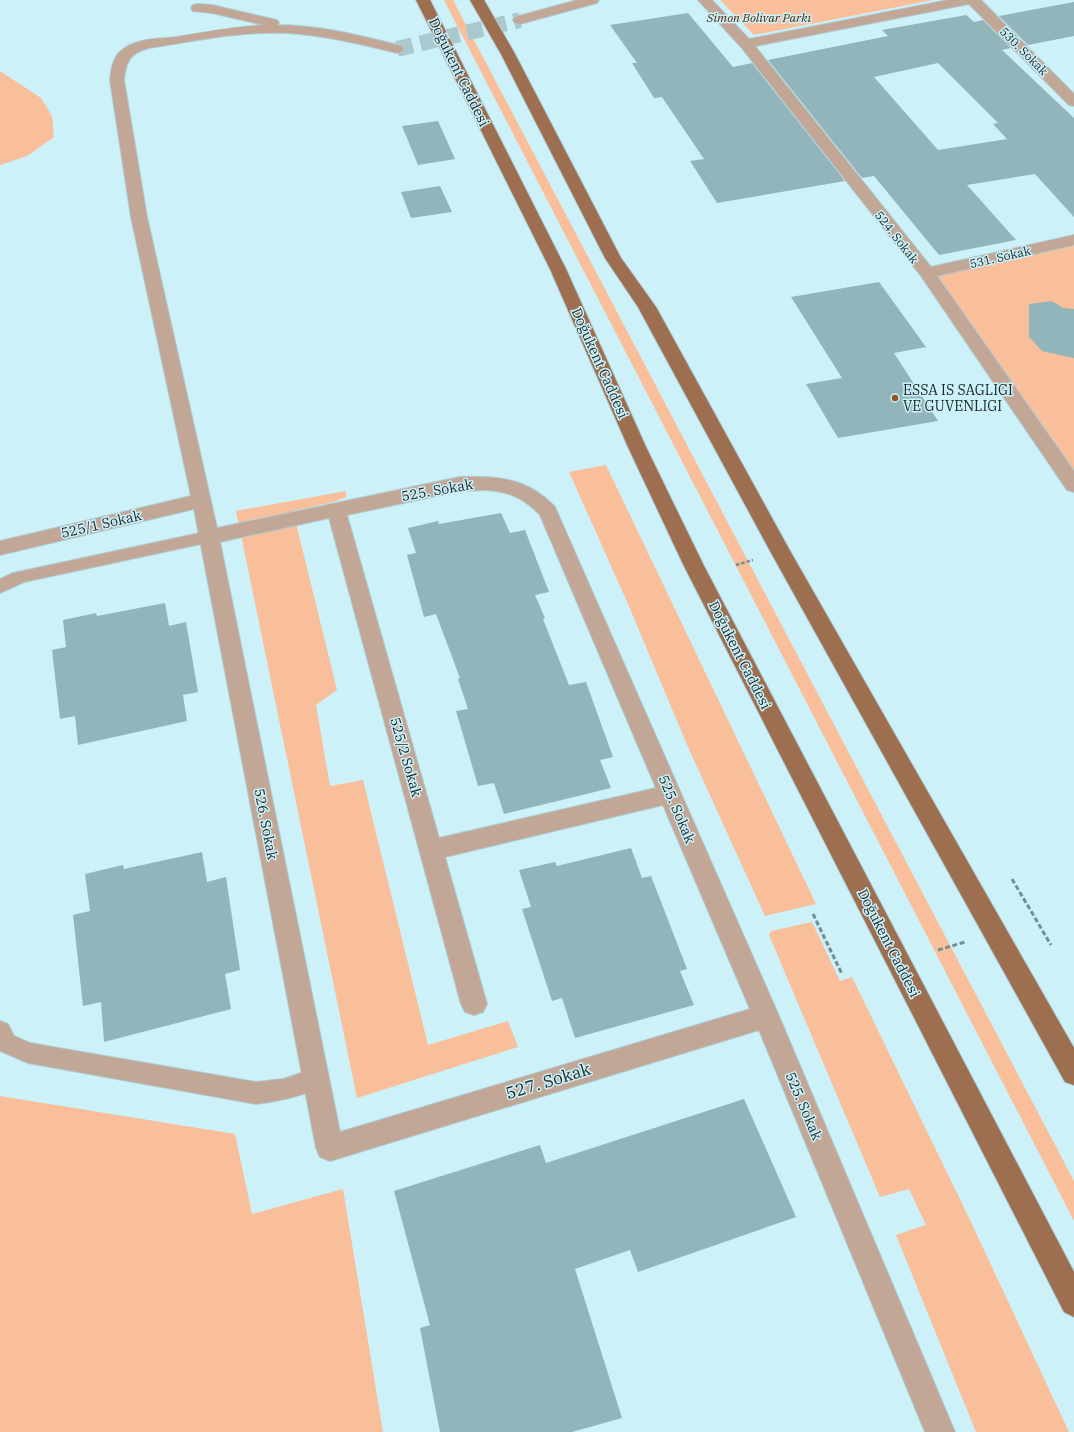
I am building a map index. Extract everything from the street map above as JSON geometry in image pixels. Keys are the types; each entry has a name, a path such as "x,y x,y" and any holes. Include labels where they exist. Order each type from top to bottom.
{"main road":[{"name":"Doğukent Caddesi","path":"423,0 558,269 637,447 694,566 1074,1302"},
{"path":"477,0 508,54 613,258 648,307 781,553 1074,1073"}],"street":[{"path":"520,20 592,0"},
{"name":"524. Sokak","path":"705,0 746,44 926,273 1074,485"},
{"path":"746,44 968,0"},
{"name":"530. Sokak","path":"973,0 1074,102"},
{"path":"198,8 212,9 397,49"},
{"name":"526. Sokak","path":"299,29 276,29 209,35 144,46 128,52 119,63 117,80 139,217 202,500 330,1148"},
{"name":"531. Sokak","path":"926,273 1074,240"},
{"name":"525. Sokak","path":"209,537 447,487 474,483 492,483 520,489 540,502 548,512 766,1016 940,1432"},
{"name":"525/1 Sokak","path":"0,548 202,500"},
{"name":"525/2 Sokak","path":"336,510 474,1004"},
{"path":"432,850 670,794"},
{"name":"527. Sokak","path":"330,1148 766,1016"}],"lane":[{"path":"0,587 19,577 209,537"},
{"path":"0,1031 6,1043 28,1053 256,1093 283,1090 316,1079"}],"path":[{"path":"736,564 758,560"},
{"path":"1012,879 1051,945"},
{"path":"813,914 842,974"},
{"path":"938,950 966,942"}],"green space":[{"path":"444,0 453,0 1074,1181 1074,1221"},
{"name":"Simon Bolivar Parkı","path":"720,0 933,0 754,35"},
{"path":"0,71 41,98 52,116 54,137 27,156 0,165"},
{"path":"1074,240 1074,485 927,273"},
{"path":"606,465 816,904 765,916 688,747 628,604 569,472"},
{"path":"346,491 346,497 333,502 293,511 337,690 316,705 330,786 363,780 428,1045 508,1021 518,1047 357,1098 236,511"},
{"path":"812,922 840,981 852,977 970,1220 1069,1432 976,1432 896,1235 926,1225 909,1189 880,1197 769,935 771,931"},
{"path":"0,1096 235,1134 252,1214 343,1189 383,1432 0,1432"}],"building":[{"path":"1074,2 1074,36 1028,45 999,16"},
{"path":"688,13 733,67 752,63 845,181 717,203 690,161 704,159 662,97 654,98 632,63 637,63 610,25"},
{"path":"966,15 974,22 983,20 1011,48 1002,50 1074,118 1074,217 1035,174 967,185 1016,240 939,255 874,176 862,178 768,60 888,36 882,30","holes":["938,63 998,123 993,124 1007,139 938,150 874,77"]},
{"path":"438,121 455,159 418,165 402,126"},
{"path":"440,186 452,212 411,218 401,192"},
{"path":"879,282 926,347 894,353 938,421 838,438 806,384 842,378 791,297"},
{"path":"1052,301 1063,308 1074,309 1074,358 1042,351 1029,337 1029,304"},
{"path":"501,513 510,533 525,530 549,592 535,595 545,618 543,619 569,685 586,682 613,757 600,760 611,788 504,814 494,783 478,786 456,711 468,709 458,679 460,678 436,614 424,617 407,555 416,553 408,528 438,521 439,524"},
{"path":"165,603 169,626 186,622 198,692 183,695 187,721 78,745 75,716 60,719 52,650 66,647 63,620 96,613 97,616"},
{"path":"631,848 642,878 651,876 687,969 680,971 694,1005 575,1038 562,998 552,1001 522,909 531,907 519,870 555,862 557,866"},
{"path":"202,852 207,882 226,877 240,970 225,974 231,1009 104,1042 101,1002 83,1006 73,915 90,911 85,874 123,865 124,869"},
{"path":"744,1099 796,1217 638,1272 630,1250 575,1269 622,1418 572,1432 440,1432 420,1328 430,1325 394,1191 540,1145 546,1163"}],"tunnel":[{"path":"397,49 520,20"}],"place":[{"name":"ESSA IS SAGLIGI VE GUVENLIGI","path":"895,398"}]}
